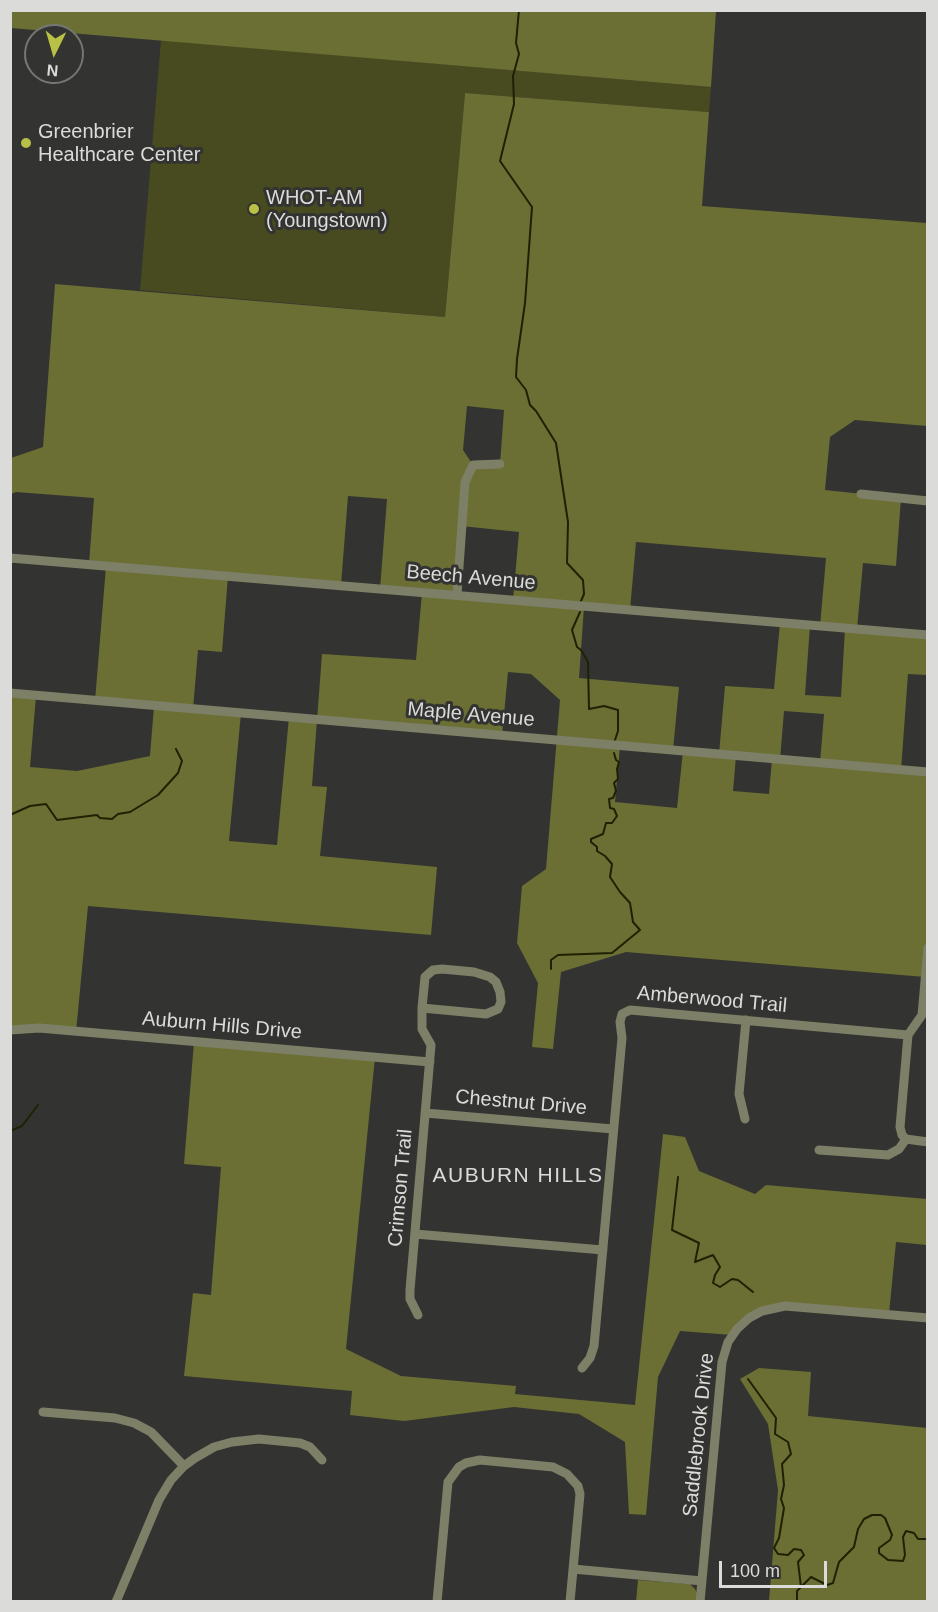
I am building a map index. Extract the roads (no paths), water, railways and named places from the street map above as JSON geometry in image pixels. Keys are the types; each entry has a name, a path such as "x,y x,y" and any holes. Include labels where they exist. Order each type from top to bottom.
{"street":[{"path":"457,595 465,482 473,465 500,464"},
{"path":"861,494 927,501"},
{"name":"Beech Avenue","path":"10,558 927,635"},
{"name":"Maple Avenue","path":"10,693 927,772"},
{"path":"927,948 923,1011 917,1024 908,1035 900,1127 906,1139 927,1142"},
{"name":"Crimson Trail","path":"418,1314 410,1299 410,1290 431,1046 422,1029 422,1008 425,977 433,970 442,969 484,974 496,982 500,992 499,1007 490,1014 422,1008"},
{"name":"Amberwood Trail","path":"582,1368 590,1358 594,1346 622,1038 620,1018 625,1012 630,1010 908,1035"},
{"path":"745,1119 739,1094 746,1020"},
{"name":"Auburn Hills Drive","path":"10,1030 39,1029 430,1062"},
{"name":"Chestnut Drive","path":"425,1113 613,1129"},
{"path":"819,1150 888,1155 899,1149 906,1139"},
{"path":"415,1234 603,1250"},
{"name":"Saddlebrook Drive","path":"700,1602 722,1362 728,1342 737,1329 755,1314 770,1308 785,1306 927,1318"},
{"path":"43,1412 115,1418 134,1423 151,1432 184,1466"},
{"path":"116,1602 159,1500 171,1480 184,1466 214,1447 250,1439 300,1443 310,1447 322,1460"},
{"path":"436,1602 448,1482 459,1467 471,1461 480,1460 553,1467 561,1470 578,1486 580,1494 570,1602"},
{"path":"573,1569 702,1581"}],"waterway":[{"path":"519,10 516,43 519,54 513,76 514,104 500,161 532,207 525,303 516,377 526,390 530,405 556,443 568,522 567,563 583,580 584,594 581,601"},
{"path":"580,612 572,630 577,647 588,662 589,709 604,706 618,710 618,731 615,740"},
{"path":"10,815 30,806 46,804 57,820 97,815 100,818 112,819 118,814 130,812 158,795 178,773 182,761 176,749"},
{"path":"551,969 551,960 558,955 612,953 640,930 633,922 630,903 610,877 612,864 597,851 597,847 591,842 591,839 603,834 606,823 612,823 617,816 614,809 610,808 609,799 613,798 616,791 614,783 618,779 619,762 614,753"},
{"path":"10,1131 22,1126 38,1105"},
{"path":"678,1177 672,1230 699,1243 695,1262 713,1255 720,1267 713,1283 720,1287 732,1279 738,1280 753,1292"},
{"path":"748,1379 776,1418 775,1434 788,1442 791,1454 782,1464 784,1485 781,1499 784,1508 779,1538 774,1548 778,1554 788,1555 794,1549 801,1550 804,1555 798,1562 801,1587"},
{"path":"797,1602 797,1591 811,1577 827,1585 833,1583 839,1562 854,1547 858,1529 864,1519 872,1515 881,1515 885,1518 892,1535 890,1540 879,1548 879,1553 888,1560 903,1561 905,1555 903,1537 906,1531 914,1533 918,1539 928,1539"}],"place":[{"name":"Greenbrier Healthcare Center","path":"26,143"},
{"name":"WHOT-AM (Youngstown)","path":"254,209"}],"district":[{"name":"AUBURN HILLS","path":"518,1176"}]}
